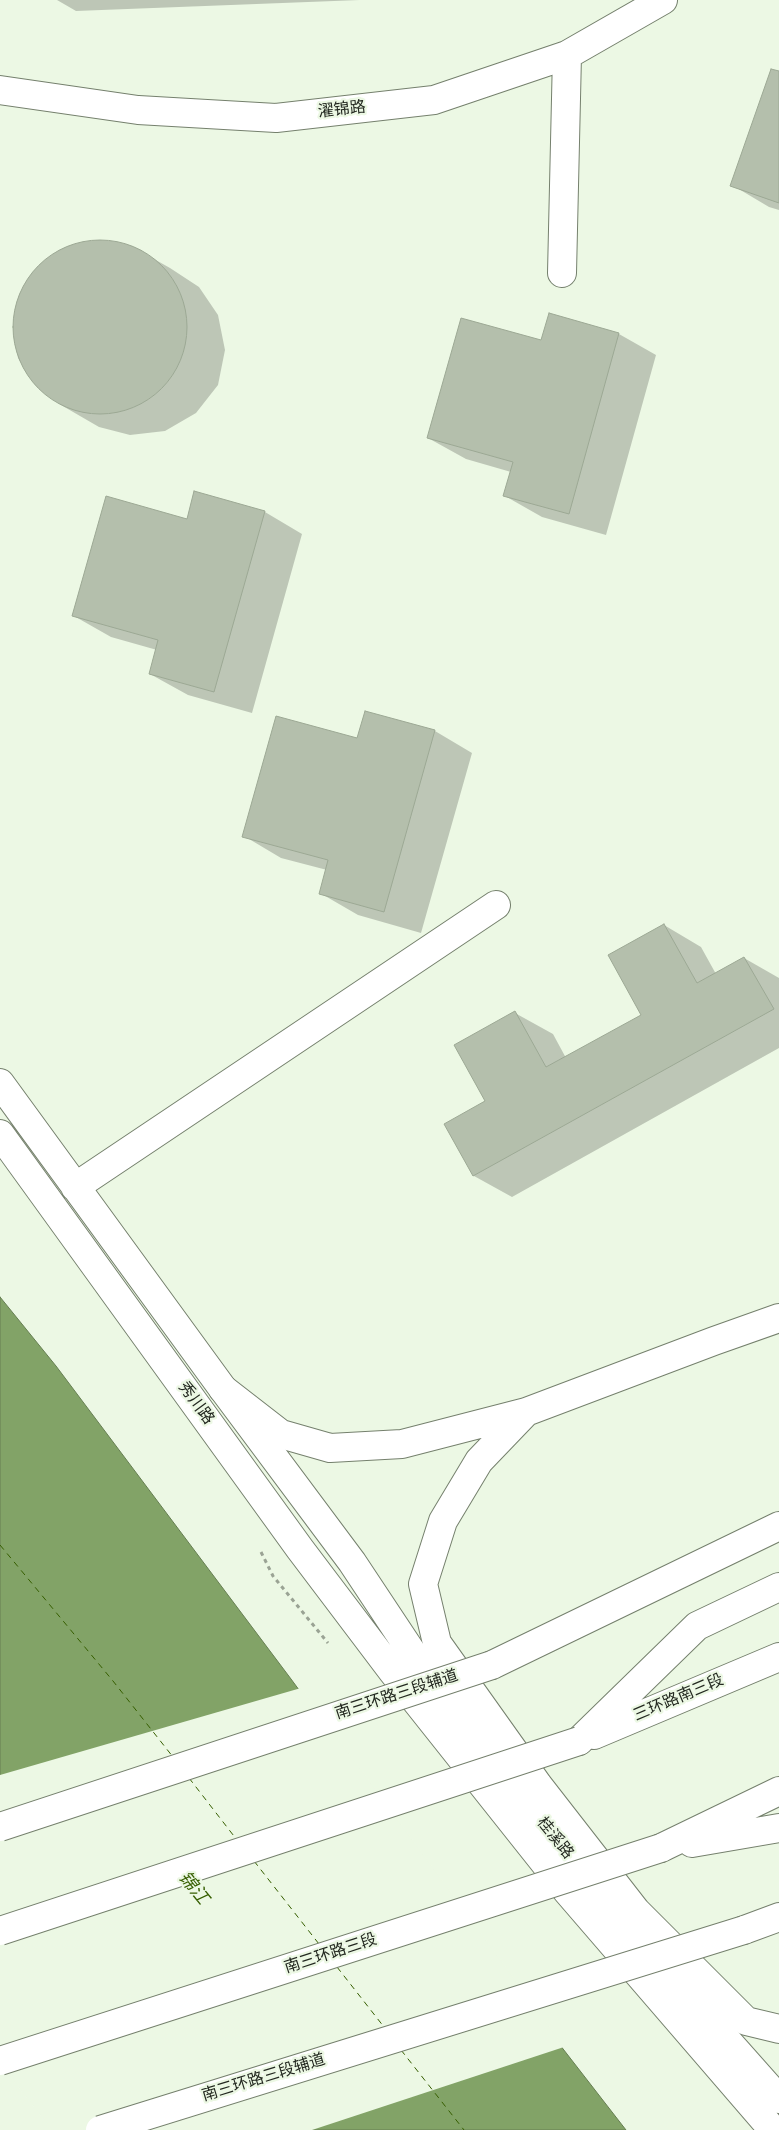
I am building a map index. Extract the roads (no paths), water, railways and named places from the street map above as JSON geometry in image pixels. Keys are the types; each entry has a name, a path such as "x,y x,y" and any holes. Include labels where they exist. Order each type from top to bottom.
{"main road":[{"name":"濯锦路","path":"0,90 138,110 276,118 434,100 567,56 663,0"},
{"path":"562,273 567,56"},
{"path":"75,1187 496,905"},
{"name":"秀川路","path":"0,1083 223,1389 352,1562"},
{"name":"秀川路","path":"0,1134 300,1549 393,1672"},
{"path":"223,1389 281,1434 330,1448 402,1444 526,1412 779,1318"},
{"path":"526,1412 478,1461 443,1521 423,1584 437,1643 538,1785 636,1911 746,2021 779,2029"},
{"name":"南三环路三段辅道","path":"0,1827 492,1665 779,1526"},
{"name":"桂溪路","path":"352,1562 413,1654 546,1830 668,1974 779,2099"},
{"path":"0,1931 579,1742 697,1626 779,1587"},
{"name":"三环路南三段","path":"579,1742 779,1657"},
{"name":"桂溪路","path":"393,1672 567,1891 773,2130"},
{"path":"661,1848 779,1791"},
{"path":"661,1848 779,1828"},
{"name":"南三环路三段","path":"0,2061 661,1848"},
{"name":"南三环路三段辅道","path":"100,2130 744,1930 779,1917"}],"water":[{"name":"锦江","path":"0,1297 56,1366 291,1679 560,2045 626,2130 55,2130 0,2059"}]}
